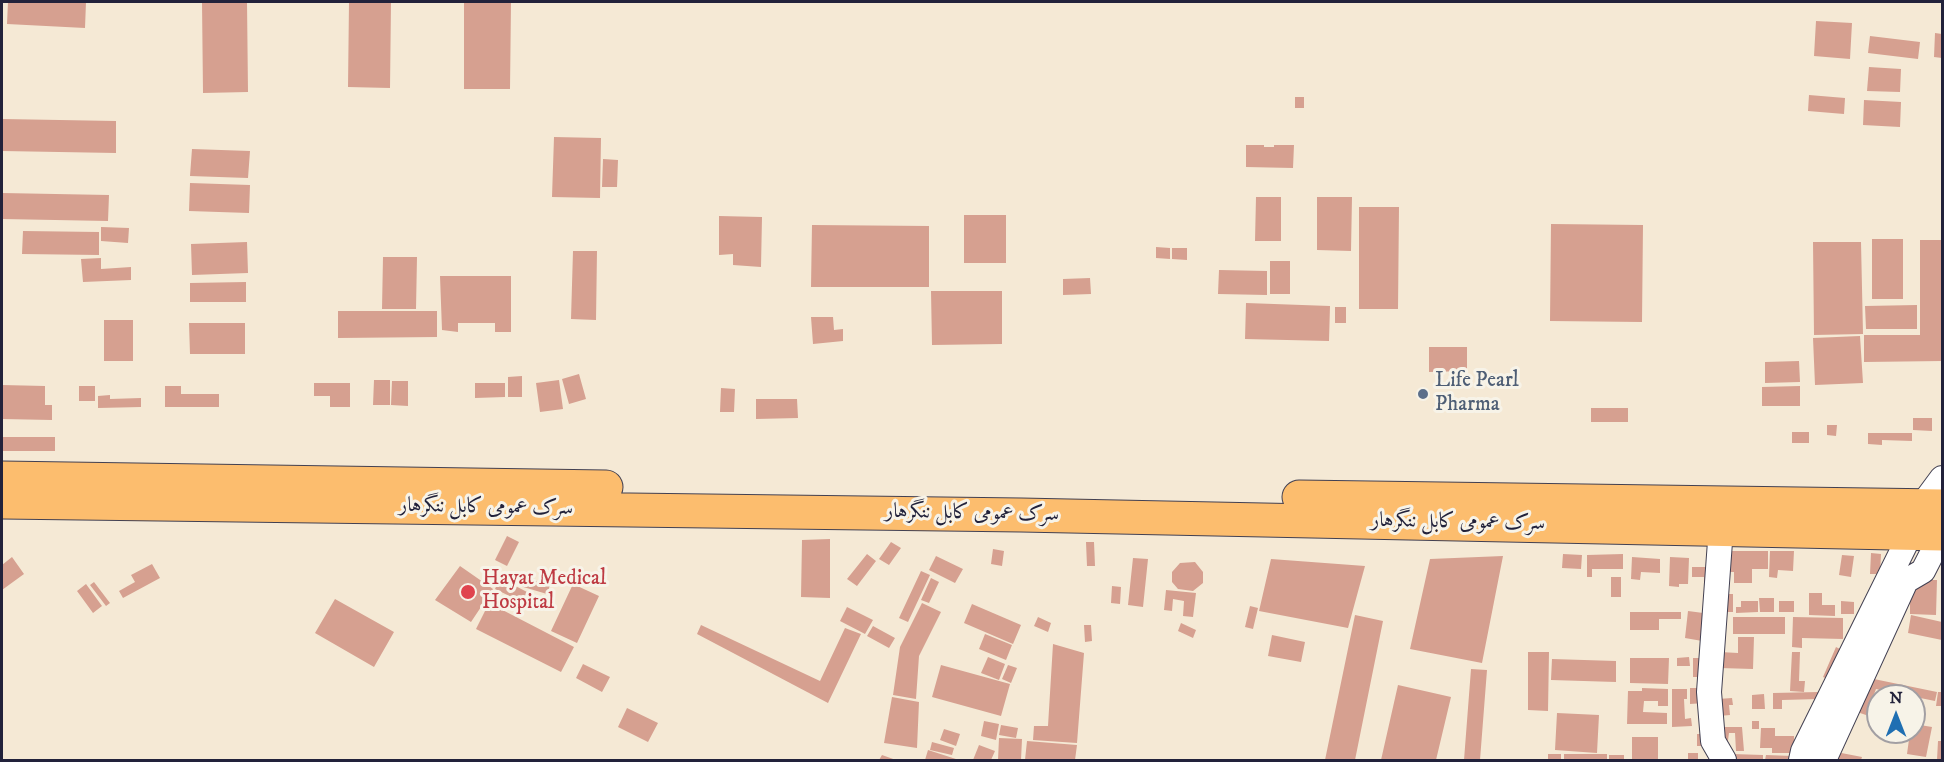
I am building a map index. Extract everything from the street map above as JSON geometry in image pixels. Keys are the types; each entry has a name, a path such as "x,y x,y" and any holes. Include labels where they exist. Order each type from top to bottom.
{"highway":[{"name":"سرک عمومی کابل ننگرهار","path":"2,478 120,481 300,494"},
{"name":"سرک عمومی کابل ننگرهار","path":"2,502 300,494 1388,510 1925,514 1942,534"},
{"name":"سرک عمومی کابل ننگرهار","path":"1388,510 1721,528 1925,514"}],"street":[{"path":"1801,760 1803,751 1942,478"},
{"path":"1721,528 1709,692 1713,741 1724,760"},
{"path":"1824,760 1906,581 1923,571 1942,534"}],"building":[{"path":"8,2 86,2 85,28 7,24"},
{"path":"202,2 247,2 248,92 203,93"},
{"path":"349,2 391,2 390,88 348,87"},
{"path":"464,2 511,2 510,89 464,89"},
{"path":"1816,21 1852,23 1850,59 1814,56"},
{"path":"1935,33 1942,34 1942,58 1934,57"},
{"path":"1870,36 1920,42 1918,59 1868,53"},
{"path":"1869,67 1901,69 1900,92 1867,91"},
{"path":"1809,95 1845,98 1844,114 1808,111"},
{"path":"1295,97 1304,97 1304,108 1295,108"},
{"path":"1864,100 1901,102 1900,127 1863,125"},
{"path":"3,119 116,121 116,153 2,151"},
{"path":"554,137 601,138 600,198 552,197"},
{"path":"1246,145 1274,147 1274,145 1294,145 1293,168 1246,167"},
{"path":"192,149 250,151 248,178 190,176"},
{"path":"603,159 618,160 617,187 602,187"},
{"path":"190,183 250,185 249,213 189,211"},
{"path":"2,193 109,195 108,221 2,219"},
{"path":"1256,197 1281,197 1281,241 1255,241"},
{"path":"1317,197 1352,197 1351,251 1317,250"},
{"path":"1359,207 1399,207 1398,309 1359,309"},
{"path":"964,215 1006,215 1006,263 964,263"},
{"path":"719,216 762,217 761,267 733,265 733,254 719,255"},
{"path":"1551,224 1643,225 1642,322 1550,321"},
{"path":"812,225 929,226 929,287 811,287"},
{"path":"101,227 129,228 128,243 101,241"},
{"path":"23,231 99,232 99,255 22,254"},
{"path":"1872,239 1903,239 1903,299 1872,299"},
{"path":"1920,240 1942,240 1942,361 1864,362 1864,335 1920,335"},
{"path":"247,242 248,273 192,275 191,244"},
{"path":"1813,242 1861,242 1863,334 1814,335"},
{"path":"1156,247 1170,248 1170,259 1156,258"},
{"path":"1172,248 1187,248 1187,260 1172,259"},
{"path":"573,251 597,251 596,320 571,319"},
{"path":"383,257 417,257 416,309 382,309"},
{"path":"101,258 101,269 131,267 131,280 83,282 81,259"},
{"path":"1270,261 1290,261 1290,294 1270,294"},
{"path":"1219,270 1267,271 1267,295 1218,294"},
{"path":"440,276 511,276 511,332 495,332 495,323 458,323 458,332 442,330"},
{"path":"1090,278 1091,294 1063,295 1063,279"},
{"path":"246,282 246,302 190,302 190,283"},
{"path":"931,291 1002,291 1002,344 932,345"},
{"path":"1246,303 1330,306 1329,341 1245,339"},
{"path":"1917,305 1917,329 1866,329 1865,306"},
{"path":"1335,307 1346,307 1346,323 1335,323"},
{"path":"338,311 437,311 437,337 338,338"},
{"path":"811,317 833,317 834,330 843,329 843,341 813,344"},
{"path":"104,320 133,320 133,361 104,361"},
{"path":"189,323 245,323 245,354 190,354"},
{"path":"1860,336 1863,383 1815,385 1813,338"},
{"path":"1429,347 1467,347 1467,371 1429,372"},
{"path":"1799,361 1800,382 1765,383 1765,362"},
{"path":"579,374 586,399 569,404 562,379"},
{"path":"522,376 522,397 508,397 508,377"},
{"path":"374,380 390,380 390,405 373,405"},
{"path":"559,380 563,409 540,412 536,383"},
{"path":"392,381 408,381 408,406 391,405"},
{"path":"314,383 350,383 350,407 330,407 330,396 314,396"},
{"path":"475,383 505,383 505,397 475,398"},
{"path":"2,385 45,386 45,405 52,405 52,420 2,419"},
{"path":"79,386 95,386 95,401 79,401"},
{"path":"165,386 181,386 181,394 219,394 219,407 165,407"},
{"path":"1800,386 1800,406 1762,406 1762,387"},
{"path":"721,388 735,389 734,412 720,412"},
{"path":"110,395 110,399 141,398 141,407 98,408 98,396"},
{"path":"756,399 797,399 798,418 756,419"},
{"path":"1591,408 1628,408 1628,422 1591,422"},
{"path":"1913,418 1932,418 1932,431 1913,430"},
{"path":"1827,425 1837,425 1836,436 1827,435"},
{"path":"1792,432 1809,432 1809,443 1792,443"},
{"path":"1868,433 1912,433 1912,441 1882,440 1882,445 1868,444"},
{"path":"2,437 55,437 55,451 2,451"},
{"path":"507,536 519,542 507,566 495,560"},
{"path":"830,539 830,598 801,597 802,540"},
{"path":"891,542 901,548 889,565 879,559"},
{"path":"1086,542 1094,542 1095,566 1087,566"},
{"path":"993,549 1004,551 1002,566 991,564"},
{"path":"1728,551 1768,551 1768,569 1752,569 1752,583 1734,583 1734,572 1728,572"},
{"path":"1770,551 1794,551 1793,571 1778,570 1777,578 1769,577"},
{"path":"1871,553 1881,554 1880,574 1870,574"},
{"path":"867,554 876,561 857,586 847,579"},
{"path":"1563,554 1582,555 1581,569 1562,568"},
{"path":"1623,554 1623,569 1592,569 1592,577 1587,577 1587,555"},
{"path":"1842,555 1854,556 1851,577 1839,575"},
{"path":"936,556 963,569 955,583 929,570"},
{"path":"1503,556 1482,663 1410,649 1430,559"},
{"path":"12,557 24,574 2,590 2,565"},
{"path":"1632,557 1660,559 1660,573 1641,572 1640,580 1631,579"},
{"path":"1670,557 1689,558 1688,584 1679,584 1679,587 1669,586"},
{"path":"1133,558 1148,559 1143,607 1128,605"},
{"path":"1271,559 1365,566 1348,628 1259,611"},
{"path":"1195,562 1203,572 1203,583 1193,591 1178,589 1172,582 1172,572 1180,563"},
{"path":"152,564 160,578 123,598 119,591 135,582 131,575"},
{"path":"460,566 493,589 471,622 435,600"},
{"path":"1692,567 1715,567 1715,587 1704,587 1704,577 1692,577"},
{"path":"921,571 930,575 908,622 899,618"},
{"path":"523,577 550,585 547,594 520,586"},
{"path":"1611,577 1621,577 1621,597 1611,597"},
{"path":"500,578 527,592 522,602 495,589"},
{"path":"931,578 939,582 929,603 921,600"},
{"path":"1919,580 1937,580 1936,615 1910,614 1910,588 1919,588"},
{"path":"94,582 110,603 106,606 90,585"},
{"path":"86,584 102,606 93,613 77,591"},
{"path":"573,584 599,596 577,643 551,631"},
{"path":"1112,586 1121,587 1120,604 1111,603"},
{"path":"1166,590 1196,593 1193,617 1183,616 1184,601 1173,599 1172,611 1164,610"},
{"path":"1809,593 1822,593 1822,605 1835,605 1835,616 1809,615"},
{"path":"1725,594 1733,594 1733,612 1724,612"},
{"path":"1759,598 1774,598 1774,612 1760,612"},
{"path":"335,599 394,632 374,667 315,633"},
{"path":"1741,601 1758,601 1758,612 1736,613 1736,607 1741,607"},
{"path":"1779,601 1794,601 1794,612 1779,612"},
{"path":"1841,601 1854,602 1854,614 1841,614"},
{"path":"489,603 574,647 561,672 476,629"},
{"path":"922,603 941,612 919,656 916,699 893,695 900,647"},
{"path":"972,604 1021,625 1013,644 964,623"},
{"path":"1250,606 1258,608 1253,629 1245,627"},
{"path":"847,607 873,620 865,634 840,621"},
{"path":"1688,611 1711,614 1708,642 1685,638"},
{"path":"1630,612 1681,612 1681,619 1659,619 1659,630 1630,630"},
{"path":"1355,615 1383,621 1355,760 1325,760"},
{"path":"1911,615 1942,622 1942,640 1908,633"},
{"path":"1038,617 1051,623 1048,632 1034,626"},
{"path":"1733,617 1785,617 1785,634 1733,634"},
{"path":"1793,617 1843,618 1843,639 1802,638 1802,648 1792,647"},
{"path":"1181,623 1196,630 1193,638 1178,631"},
{"path":"701,625 820,681 845,628 861,634 828,703 697,634"},
{"path":"1084,625 1091,625 1092,641 1085,642"},
{"path":"873,626 895,638 889,648 867,636"},
{"path":"985,634 1012,645 1006,660 979,649"},
{"path":"1272,635 1305,642 1301,662 1268,656"},
{"path":"1738,637 1754,637 1753,669 1720,668 1720,652 1738,653"},
{"path":"1053,644 1084,653 1077,743 1033,740 1034,726 1048,726"},
{"path":"1836,647 1846,652 1834,682 1823,677"},
{"path":"1528,652 1549,652 1548,711 1528,710"},
{"path":"1792,652 1800,652 1799,681 1805,681 1804,692 1790,691"},
{"path":"988,657 1005,664 999,680 981,673"},
{"path":"1689,657 1690,666 1677,666 1677,658"},
{"path":"1630,658 1669,658 1668,684 1630,683"},
{"path":"1693,658 1705,658 1705,677 1693,677"},
{"path":"1552,659 1616,661 1616,682 1551,680"},
{"path":"583,664 610,677 602,692 576,678"},
{"path":"941,665 1010,684 1001,716 932,697"},
{"path":"1008,665 1017,668 1011,683 1002,679"},
{"path":"1471,669 1487,670 1480,760 1464,760"},
{"path":"1869,678 1898,684 1866,684"},
{"path":"1398,685 1451,697 1436,760 1381,760"},
{"path":"1866,685 1866,715 1854,711"},
{"path":"1642,688 1668,689 1668,706 1658,706 1658,701 1644,701 1643,712 1667,713 1667,724 1627,724 1628,691 1642,691"},
{"path":"1690,688 1704,688 1705,703 1690,704"},
{"path":"1672,689 1687,689 1687,699 1684,699 1685,719 1691,718 1692,726 1672,727"},
{"path":"1926,690 1937,692 1935,701 1926,699"},
{"path":"1819,692 1819,699 1782,700 1782,709 1773,709 1773,693"},
{"path":"1938,692 1942,692 1942,706 1936,706"},
{"path":"1764,694 1765,709 1752,709 1752,695"},
{"path":"892,697 919,702 917,748 884,743"},
{"path":"1732,698 1733,705 1729,705 1730,715 1719,716 1718,699"},
{"path":"627,708 658,723 648,742 618,727"},
{"path":"1557,713 1599,715 1597,753 1555,750"},
{"path":"984,721 999,724 996,740 981,736"},
{"path":"1752,721 1759,721 1759,729 1752,729"},
{"path":"1001,725 1018,728 1016,738 999,735"},
{"path":"1926,726 1932,727 1926,757 1907,754 1908,744 1926,744"},
{"path":"1720,727 1742,727 1744,751 1736,751 1735,733 1729,733 1727,748"},
{"path":"1761,728 1775,728 1775,736 1794,736 1794,749 1797,753 1772,753 1772,748 1760,748"},
{"path":"944,729 960,734 956,746 940,740"},
{"path":"1697,734 1706,734 1706,746 1697,746"},
{"path":"1632,737 1658,737 1658,760 1632,760"},
{"path":"999,738 1022,739 1021,760 998,760"},
{"path":"1027,741 1077,745 1075,760 1025,760"},
{"path":"1938,741 1942,741 1942,760 1937,760"},
{"path":"932,742 954,748 952,755 930,750"},
{"path":"979,745 995,751 991,760 973,760"},
{"path":"928,750 959,760 925,760"},
{"path":"1831,751 1862,757 1861,760 1829,760"},
{"path":"1688,753 1698,753 1698,760 1688,760"},
{"path":"1548,754 1561,754 1561,760 1548,760"},
{"path":"1564,754 1607,754 1607,760 1564,760"},
{"path":"1732,754 1763,755 1763,760 1732,760"},
{"path":"882,755 896,760 879,760"},
{"path":"1609,755 1624,755 1624,760 1609,760"},
{"path":"1766,755 1792,756 1791,760 1765,760"}],"place":[{"name":"Life Pearl Pharma","path":"1423,394"},
{"name":"Hayat Medical Hospital","path":"468,592"}]}
